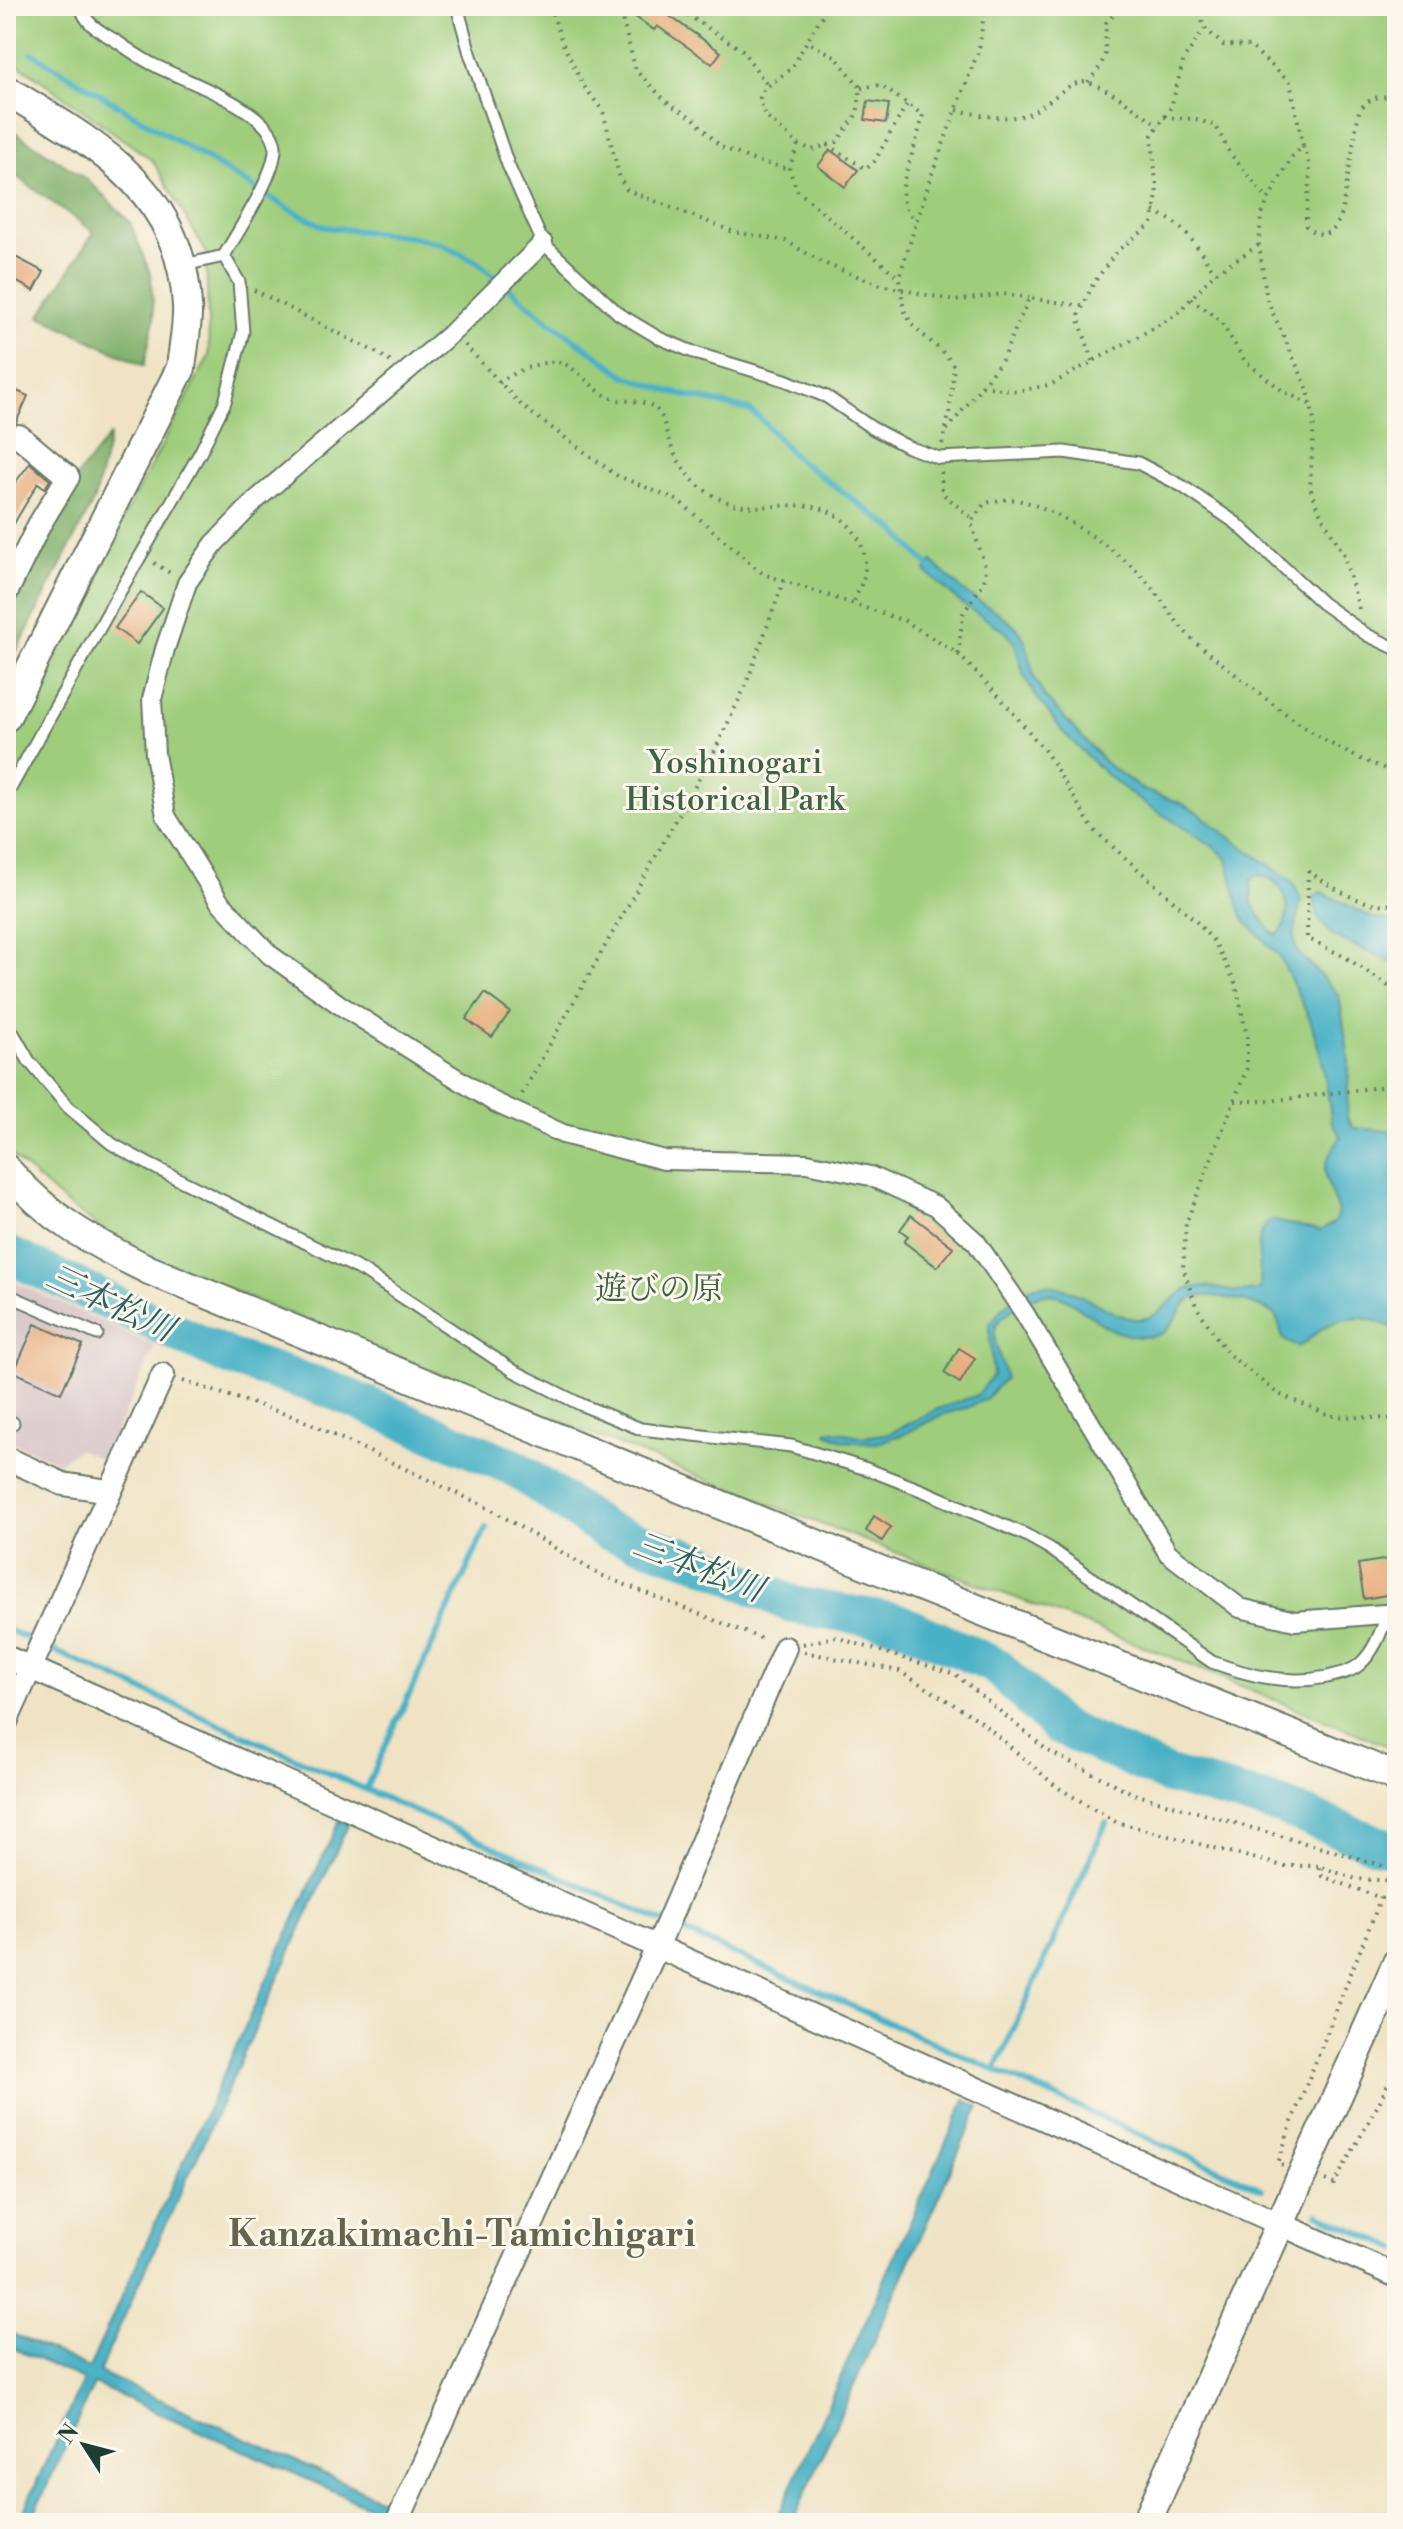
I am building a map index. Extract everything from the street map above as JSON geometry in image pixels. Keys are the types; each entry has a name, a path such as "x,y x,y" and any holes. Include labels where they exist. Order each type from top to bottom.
{"street":[{"path":"6,90 98,147 153,200 177,248 187,307 181,368 6,717"},
{"path":"543,243 455,330 256,500 214,544 187,583 152,699 155,754 166,816 219,901 270,955 340,1005 512,1111 563,1134 664,1160 807,1163 870,1176 936,1206 976,1242 1025,1314 1168,1553 1240,1608 1295,1621 1392,1614"},
{"path":"6,593 39,525 68,477 19,436"},
{"path":"6,1169 33,1200 87,1239 149,1270 872,1567 1397,1777"},
{"path":"6,1722 163,1375"},
{"path":"6,1458 63,1484 109,1491"},
{"path":"397,2523 664,1930 785,1648"},
{"path":"6,1657 38,1653 664,1930 1279,2224 1397,2276"},
{"path":"1146,2523 1397,1963"}],"lane":[{"path":"81,6 89,24 151,64 234,104 270,130 275,147 270,168 256,202 224,256 180,266"},
{"path":"457,6 508,165 543,243 619,314 659,338 698,354 785,380 827,397 872,428 908,447 939,458 1064,452 1138,463 1182,486 1236,523 1322,603 1367,635 1397,649"},
{"path":"6,796 200,453 225,402 243,332 239,282 224,256"},
{"path":"6,1021 29,1061 48,1084 68,1107 112,1144 363,1271 514,1371 613,1419 656,1432 791,1446 867,1469 926,1492 1049,1548 1199,1654 1244,1674 1283,1681 1312,1680 1345,1673 1361,1664 1392,1614"},
{"path":"6,1294 97,1334"}],"path":[{"path":"550,6 583,85 603,111 620,179 627,190 734,232 786,241 823,263 901,290 955,301 1004,294 1083,306"},
{"path":"616,6 636,71 669,104 693,118 721,147 753,160 789,169"},
{"path":"674,6 742,50 768,86"},
{"path":"807,42 835,56 861,88 857,114 837,142 812,150 798,144 766,117 760,98 768,86 791,69 827,7 854,9 855,6"},
{"path":"973,519 942,493 939,458 954,366 912,325 904,310 899,278 979,49 985,6"},
{"path":"1088,82 1105,55 1106,23 1122,6"},
{"path":"1196,6 1205,28 1223,45 1250,46 1290,82 1303,146 1310,159 1312,173 1306,226 1313,232 1323,235 1333,230 1341,217 1359,111 1365,102 1378,96 1397,97"},
{"path":"1093,361 1078,317 1093,284 1117,251 1152,224 1157,195 1152,135 1171,107 1184,59 1205,28"},
{"path":"957,110 985,116 1022,116 1037,111 1071,84 1088,82 1128,102 1159,125"},
{"path":"861,88 880,85 923,115 903,181 903,199 909,214 917,220"},
{"path":"827,145 866,169 874,162 907,104"},
{"path":"1164,117 1196,119 1216,126 1229,152 1268,200"},
{"path":"798,144 789,169 797,190 899,278"},
{"path":"1303,146 1292,157 1268,200 1261,217 1259,245 1267,300 1308,390 1314,421 1310,487 1317,507 1344,555 1367,635"},
{"path":"1154,211 1175,221 1192,239 1215,273"},
{"path":"982,386 1017,391 1050,385 1175,316 1215,273 1259,245"},
{"path":"239,282 381,355 405,373"},
{"path":"945,432 1002,360 1029,298"},
{"path":"1191,299 1220,320 1245,361 1283,391 1311,405"},
{"path":"455,330 471,355 522,406 616,475 679,501 763,574 905,621 958,654 999,696 1046,752 1093,829 1195,920 1215,943 1236,984 1247,1037 1247,1068 1186,1223 1183,1268 1196,1306 1227,1353 1278,1394 1332,1416 1397,1419"},
{"path":"499,383 510,374 540,365 556,362 567,364 589,385 609,398 648,402 660,412 670,445 686,472 705,491 756,509 804,506 824,509 836,516 857,532 864,550 865,573 853,604"},
{"path":"958,654 963,614 984,582 986,569 971,522 985,503 1016,500 1085,532 1130,564 1165,604 1176,624 1324,739 1368,764 1397,772"},
{"path":"141,556 187,583"},
{"path":"512,1111 713,754 745,687 784,581"},
{"path":"1397,904 1382,906 1355,900 1308,871 1307,938 1345,957 1397,992"},
{"path":"1235,1101 1313,1096 1397,1085"},
{"path":"163,1375 298,1418 492,1510 598,1574 785,1648 899,1671 979,1720 1057,1787 1116,1822 1283,1866 1318,1866 1356,1879 1397,1881"},
{"path":"785,1648 835,1637 955,1674 1048,1751 1134,1794 1378,1864 1397,1873"},
{"path":"1318,1866 1322,1876 1381,1898 1278,2163 1304,2170 1334,2184 1397,2064"}],"shaded area":[{"path":"6,1278 155,1346 103,1460 78,1449 59,1463 6,1440"}],"green space":[{"name":"Yoshinogari Historical Park","path":"6,6 1397,6 1397,1750 1168,1656 779,1508 368,1346 129,1248 65,1203 13,1157 6,1146 6,752 109,545 209,356 206,252 153,161 6,58"},
{"path":"6,126 89,181 130,222 151,276 154,319 144,366 40,316 94,232 6,169"},
{"path":"110,435 94,500 6,672 6,612 74,480"}],"water":[{"path":"932,562 967,594 1017,628 1025,640 1034,677 1045,697 1107,764 1143,790 1181,803 1200,814 1292,881 1301,899 1294,937 1296,950 1339,995 1349,1059 1347,1118 1354,1128 1397,1132 1397,1330 1371,1320 1346,1319 1324,1327 1297,1347 1283,1339 1276,1318 1269,1311 1236,1300 1200,1296 1186,1303 1162,1333 1142,1337 1120,1333 1102,1324 1072,1302 1057,1296 1040,1295 1021,1304 996,1324 996,1345 1005,1378 986,1399 877,1443 844,1441 827,1433 829,1430 865,1437 890,1433 938,1409 978,1395 993,1375 989,1325 1014,1297 1026,1289 1050,1285 1137,1319 1152,1316 1181,1293 1194,1287 1206,1286 1236,1292 1260,1290 1259,1243 1265,1226 1271,1220 1320,1231 1335,1222 1338,1212 1327,1181 1326,1166 1341,1137 1332,1122 1323,1064 1311,1022 1280,957 1246,922 1240,911 1227,859 1216,848 1139,800 1103,772 1064,733 1035,695 1024,675 1015,644 1006,632 962,604 925,571","holes":["1256,875 1267,877 1281,889 1287,907 1287,917 1278,935 1272,933 1252,904 1251,881"]},
{"path":"1321,892 1373,918 1397,921 1397,965 1333,936 1316,914 1314,897"},
{"path":"340,1819 349,1823 99,2372 390,2503 385,2514 94,2384 30,2523 18,2523 83,2380 6,2345 6,2331 89,2368"},
{"path":"965,2100 979,2107 792,2523 775,2523"}],"building":[{"path":"620,6 655,6 721,52 712,64 657,26 654,30"},
{"path":"868,101 889,104 886,123 865,120"},
{"path":"830,150 858,170 845,187 818,166"},
{"path":"6,252 44,272 34,291 6,276"},
{"path":"6,386 28,396 16,423 6,432"},
{"path":"30,463 50,480 45,488 38,483 6,537 6,495"},
{"path":"141,592 163,608 137,644 115,628"},
{"path":"485,993 510,1012 492,1037 466,1019"},
{"path":"911,1215 953,1247 937,1267 904,1242 908,1236 900,1230"},
{"path":"35,1324 83,1345 61,1393 14,1372"},
{"path":"959,1348 975,1358 960,1383 944,1373"},
{"path":"874,1516 891,1527 882,1541 866,1531"},
{"path":"1395,1558 1397,1593 1364,1599 1358,1564"}],"waterway":[{"path":"32,53 289,209 325,227 407,236 439,243 476,261 549,321 626,376 671,392 749,410 796,458 894,529 929,566"},
{"name":"三本松川","path":"6,1254 229,1357 329,1389 513,1467 606,1531 703,1562 793,1605 898,1622 996,1666 1058,1726 1168,1775 1283,1807 1379,1845 1397,1849"},
{"path":"6,1345 11,1348"},
{"path":"366,1788 486,1528"},
{"path":"6,1629 36,1642"},
{"path":"46,1647 1262,2189"},
{"path":"995,2070 1106,1823"},
{"path":"1318,2214 1397,2249"}],"district":[{"name":"Kanzakimachi-Tamichigari","path":"462,2233"}],"park label":[{"name":"遊びの原","path":"659,1288"}]}
